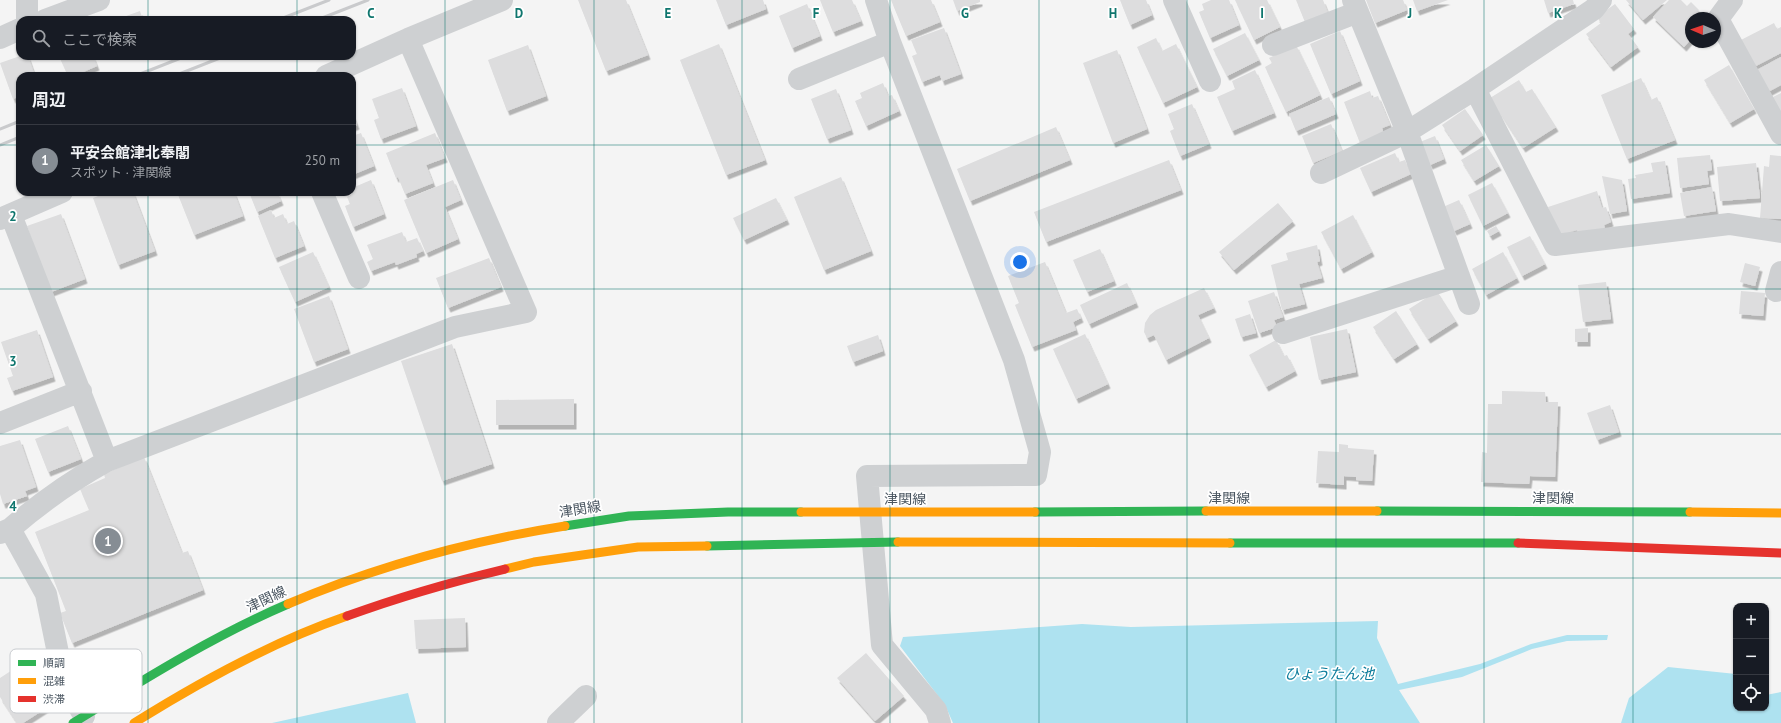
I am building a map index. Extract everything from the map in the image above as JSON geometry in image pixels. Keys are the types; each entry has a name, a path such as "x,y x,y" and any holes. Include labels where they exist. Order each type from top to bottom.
{"main road":[{"name":"津関線","path":"142,681 169,664 265,614 319,591 373,572 436,553 529,532 629,516 728,512 1639,511 1781,513"},
{"path":"134,723 183,692 307,632 385,602 454,581 534,562 638,547 873,542 1540,543 1724,552 1781,553"},
{"name":"津関線","path":"79,720 90,713"}],"street":[{"path":"27,0 27,16"},
{"path":"56,16 99,0"},
{"path":"335,72 408,39 502,0"},
{"path":"876,0 890,42 1014,360 1040,452 1036,475 867,476 869,513 882,645 936,710 940,723"},
{"path":"1174,0 1210,81"},
{"path":"1321,173 1406,132 1474,89 1594,9 1601,0"},
{"path":"1732,0 1718,19 1781,134"},
{"path":"1273,45 1355,6 1406,132 1469,304"},
{"path":"0,38 16,32"},
{"path":"57,649 46,594 5,531 40,503 81,475 107,461 455,327 526,312 408,39"},
{"path":"799,79 890,42"},
{"path":"1474,89 1555,245 1729,224 1781,232"},
{"path":"53,196 5,217 81,392 107,461"},
{"path":"324,196 359,278"},
{"path":"1283,333 1459,276"},
{"path":"0,423 81,392"},
{"path":"558,723 586,696"}],"water":[{"name":"ひょうたん池","path":"1378,621 1377,638 1398,684 1480,664 1531,644 1567,635 1608,635 1607,640 1567,641 1532,649 1462,677 1399,690 1420,723 953,723 945,705 900,646 903,637 1082,624 1131,627"},
{"path":"1668,667 1733,674 1733,711 1769,711 1769,694 1781,692 1781,723 1621,723 1629,698"},
{"path":"408,693 416,723 272,723"}],"building":[{"path":"578,0 626,0 648,55 606,71"},
{"path":"716,0 763,0 766,9 726,25"},
{"path":"820,0 852,0 861,21 833,32"},
{"path":"891,0 931,0 940,22 906,36"},
{"path":"953,0 980,0 980,2 957,11"},
{"path":"1120,0 1146,0 1152,15 1130,25"},
{"path":"1211,0 1229,0 1239,25 1210,38 1199,12 1204,10 1202,4"},
{"path":"1235,0 1267,0 1280,27 1254,40"},
{"path":"1296,0 1323,0 1328,13 1305,22"},
{"path":"1366,0 1403,0 1407,10 1375,23"},
{"path":"1413,0 1448,0 1417,11"},
{"path":"1544,0 1573,0 1574,4 1548,13"},
{"path":"1626,0 1667,0 1643,20"},
{"path":"1669,0 1681,0 1687,6 1691,2 1699,10 1698,12 1685,12 1684,47 1653,17"},
{"path":"807,4 820,36 792,48 779,16"},
{"path":"1615,4 1634,29 1628,34 1638,47 1611,67 1586,34 1601,23 1597,17"},
{"path":"140,11 142,16 126,16"},
{"path":"1774,23 1777,29 1781,27 1781,53 1750,69 1737,42"},
{"path":"944,28 961,74 942,81 940,75 922,82 912,56 917,54 911,40"},
{"path":"1340,31 1360,81 1331,94 1310,44"},
{"path":"1245,33 1259,60 1227,76 1213,49"},
{"path":"1156,38 1162,51 1176,44 1197,87 1163,103 1137,47"},
{"path":"719,44 765,160 726,175 680,60"},
{"path":"528,45 546,96 507,111 488,60"},
{"path":"1296,45 1320,95 1286,112 1265,67 1272,63 1269,58"},
{"path":"1117,50 1147,129 1113,143 1083,63"},
{"path":"16,57 16,60 29,60 34,72 16,72 16,98 13,99 0,63"},
{"path":"1781,57 1781,85 1766,93 1755,71"},
{"path":"61,60 95,60 97,66 83,72 66,72"},
{"path":"1729,65 1754,109 1730,123 1704,80"},
{"path":"1255,70 1274,113 1232,131 1217,97 1235,89 1232,81"},
{"path":"1641,78 1651,100 1657,97 1675,140 1627,159 1601,95"},
{"path":"1519,80 1526,92 1532,89 1556,127 1523,148 1490,98"},
{"path":"883,83 888,96 892,95 899,111 866,126 855,101 862,98 860,93"},
{"path":"402,88 416,126 381,139 374,120 379,118 372,99"},
{"path":"836,89 851,130 827,139 811,99"},
{"path":"1370,91 1372,98 1378,96 1390,125 1382,128 1384,134 1360,143 1344,102"},
{"path":"1781,93 1781,122 1769,99"},
{"path":"1329,97 1336,114 1296,131 1289,114"},
{"path":"1192,104 1209,144 1180,156 1170,131 1174,129 1168,114"},
{"path":"1465,109 1483,135 1460,151 1442,125"},
{"path":"1331,124 1342,151 1313,163 1302,136"},
{"path":"1056,127 1070,160 970,201 957,169"},
{"path":"361,133 374,166 356,173 356,135"},
{"path":"435,133 445,158 426,165 433,183 405,194 398,177 396,178 386,153"},
{"path":"1435,136 1444,159 1430,165 1420,142"},
{"path":"1486,145 1499,166 1474,181 1461,160"},
{"path":"1395,153 1399,162 1405,160 1411,174 1371,192 1360,168"},
{"path":"1710,155 1712,170 1707,171 1709,184 1680,188 1677,158"},
{"path":"1770,155 1781,156 1781,219 1760,218 1764,166 1769,167"},
{"path":"1169,160 1181,190 1046,242 1034,212"},
{"path":"1665,161 1670,193 1631,199 1628,179 1636,178 1635,175 1653,172 1651,163"},
{"path":"1756,163 1760,198 1720,201 1717,167"},
{"path":"1602,176 1622,180 1627,211 1610,214"},
{"path":"841,177 871,251 824,270 794,197"},
{"path":"371,180 384,214 353,227 345,206 350,204 347,197 356,196 356,186"},
{"path":"453,180 461,200 445,207 458,239 426,253 404,200"},
{"path":"1492,183 1508,213 1483,226 1468,195"},
{"path":"1712,187 1716,211 1684,216 1680,193"},
{"path":"1597,191 1602,208 1606,207 1611,222 1604,225 1605,229 1579,237 1577,230 1557,236 1548,207"},
{"path":"98,196 134,196 155,251 118,265 93,198"},
{"path":"179,196 236,196 243,216 194,235"},
{"path":"251,196 279,196 281,201 257,212"},
{"path":"776,198 787,220 744,240 733,218"},
{"path":"1459,200 1470,224 1454,231 1443,207"},
{"path":"1278,203 1293,221 1234,270 1219,252"},
{"path":"271,210 274,218 283,214 287,224 294,221 304,246 275,258 258,216"},
{"path":"61,214 85,279 51,292 27,226"},
{"path":"1353,215 1372,252 1341,269 1321,232"},
{"path":"1496,226 1499,231 1490,236 1487,231"},
{"path":"402,232 406,242 417,238 423,251 416,254 417,257 396,265 395,262 371,271 367,262 373,259 367,245"},
{"path":"1530,236 1545,264 1522,276 1507,247"},
{"path":"1317,245 1320,261 1317,262 1322,278 1299,284 1305,304 1282,310 1271,265 1288,260 1286,253"},
{"path":"1100,249 1114,281 1087,292 1073,260"},
{"path":"313,252 329,287 295,302 279,267"},
{"path":"1503,252 1517,278 1486,295 1472,269"},
{"path":"489,258 501,287 448,308 436,278"},
{"path":"1045,262 1066,313 1077,309 1081,318 1073,322 1076,330 1032,347 1015,305 1019,303 1008,276"},
{"path":"1745,263 1760,267 1755,286 1740,282"},
{"path":"1606,282 1611,319 1583,322 1578,285"},
{"path":"1127,283 1136,303 1089,324 1080,305"},
{"path":"1204,288 1214,308 1198,315 1209,338 1166,360 1154,335 1147,338 1144,332 1145,323 1150,315 1156,310"},
{"path":"1437,291 1456,321 1428,339 1409,309"},
{"path":"1741,291 1765,293 1763,316 1739,314"},
{"path":"1274,292 1283,317 1274,320 1277,327 1259,333 1248,301"},
{"path":"329,296 348,349 314,362 294,309"},
{"path":"1396,311 1417,344 1394,359 1373,327"},
{"path":"1250,314 1256,333 1241,337 1235,319"},
{"path":"1588,328 1588,342 1575,342 1575,329"},
{"path":"1347,329 1356,372 1319,380 1310,337"},
{"path":"37,330 53,377 12,391 7,378 13,376 1,342"},
{"path":"1085,334 1108,384 1076,399 1053,349"},
{"path":"878,335 883,351 853,362 847,346"},
{"path":"1276,340 1284,356 1287,355 1295,371 1266,387 1249,355"},
{"path":"452,344 492,464 442,481 401,361"},
{"path":"1502,391 1545,392 1546,402 1558,402 1555,477 1530,476 1529,484 1481,482 1482,452 1487,453 1488,404 1502,404"},
{"path":"574,399 574,425 496,425 496,400"},
{"path":"1610,405 1619,432 1597,440 1587,413"},
{"path":"68,426 81,459 48,472 35,439"},
{"path":"20,440 36,487 25,491 27,496 3,504 0,494 0,446"},
{"path":"1339,444 1348,445 1348,448 1374,450 1372,481 1356,480 1356,477 1344,476 1344,485 1316,483 1318,451 1339,452"},
{"path":"144,457 182,553 188,551 203,590 72,643 60,613 66,611 35,532 89,510 80,489 105,478 104,474"},
{"path":"465,618 466,647 416,649 414,620"},
{"path":"866,653 904,696 875,721 837,678"},
{"path":"10,671 10,712 0,697 0,678"},
{"path":"10,713 38,713 23,723 17,723"}],"railway":[{"path":"288,16 329,0"},
{"path":"327,16 368,0"},
{"path":"145,72 176,60"},
{"path":"184,72 215,60"},
{"path":"0,129 16,123"},
{"path":"0,145 16,139"}],"traffic: fast":[{"path":"1035,512 1206,511"},
{"path":"1377,511 1690,512"},
{"path":"565,526 629,516 728,512 801,512"},
{"path":"707,546 898,542"},
{"path":"1230,543 1518,543"},
{"path":"142,681 205,644 288,604"},
{"path":"73,723 89,713"}],"traffic: slow":[{"path":"1206,511 1377,511"},
{"path":"801,512 1035,512"},
{"path":"1690,512 1781,513"},
{"path":"288,604 355,578 424,556 494,539 565,526"},
{"path":"898,542 1230,543"},
{"path":"505,569 534,562 638,547 707,546"},
{"path":"134,723 185,692 264,650 319,626 347,616"}],"traffic: jam":[{"path":"1518,543 1781,553"},
{"path":"347,616 425,590 505,569"}],"place":[{"name":"平安会館津北奉閣","path":"108,541"}]}
